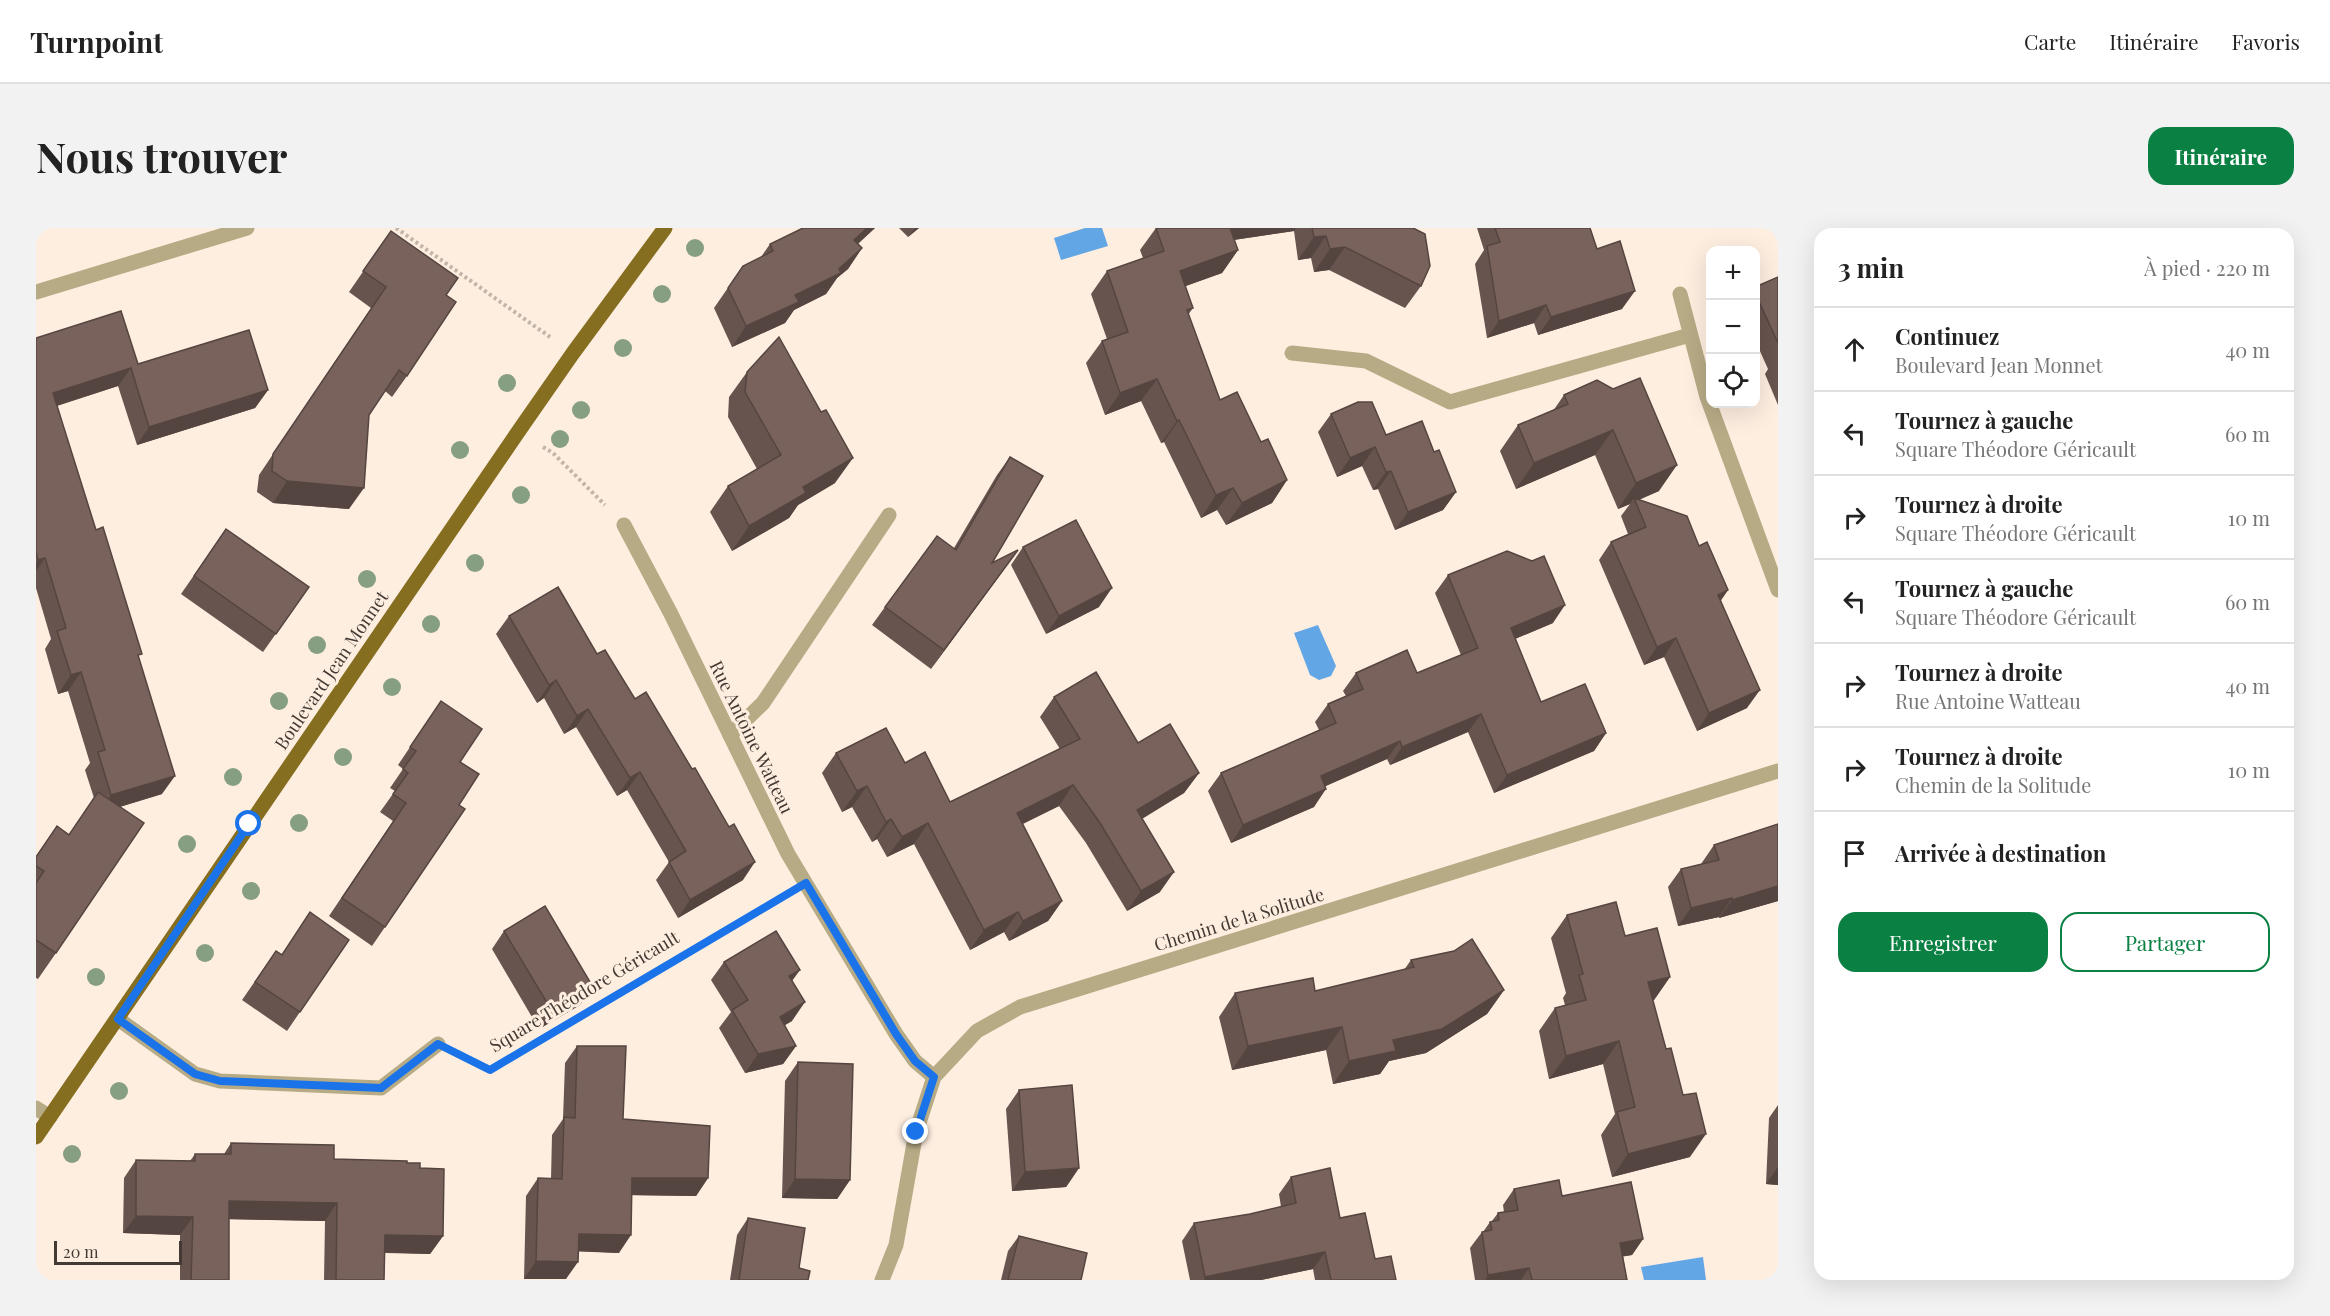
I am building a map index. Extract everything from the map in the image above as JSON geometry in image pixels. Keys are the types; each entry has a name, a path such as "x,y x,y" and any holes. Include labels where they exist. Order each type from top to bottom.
{"main road":[{"name":"Boulevard Jean Monnet","path":"36,1137 518,432 665,228"}],"street":[{"path":"36,292 247,228"},
{"path":"1680,294 1707,397 1778,590"},
{"path":"1292,353 1366,361 1450,402 1690,335"},
{"path":"730,735 763,703 889,515"},
{"name":"Rue Antoine Watteau","path":"624,525 788,854 896,1034 915,1061 934,1077"},
{"name":"Chemin de la Solitude","path":"882,1280 896,1245 916,1132 934,1077 977,1031 1020,1007 1778,771"},
{"path":"118,1019 195,1074 220,1081 381,1088 438,1044"},
{"path":"36,1108 50,1117"}],"path":[{"path":"396,228 573,353"},
{"path":"518,432 553,453 624,525"},
{"name":"Square Théodore Géricault","path":"438,1044 490,1070 806,883"}],"water":[{"path":"1085,228 1102,228 1108,246 1061,260 1054,238"},
{"path":"1318,625 1336,666 1331,676 1319,680 1310,675 1294,633"},
{"path":"1703,1257 1706,1280 1644,1280 1641,1267"}],"building":[{"path":"803,228 867,228 854,240 862,248 839,269 841,273 795,295 799,302 746,326 728,288 743,266 773,251 770,244"},
{"path":"1156,228 1230,228 1238,250 1180,271 1193,308 1187,310 1220,400 1237,392 1261,442 1268,439 1287,480 1242,503 1233,488 1216,495 1157,379 1120,393 1102,341 1128,332 1107,271 1164,251"},
{"path":"1312,228 1413,228 1425,234 1430,266 1421,286 1345,247 1330,249 1326,236 1314,237"},
{"path":"1495,228 1590,228 1597,249 1620,241 1635,291 1551,317 1546,305 1499,321 1487,246 1500,242"},
{"path":"391,231 458,278 446,295 456,302 407,376 399,370 369,415 364,488 287,481 272,471 273,454 386,287 363,271"},
{"path":"1778,277 1778,343 1760,304 1760,285"},
{"path":"121,311 138,364 249,330 268,390 149,427 131,368 53,393 96,530 103,527 142,654 138,655 175,776 111,795 98,752 105,750 81,672 71,675 57,631 66,628 45,558 38,560 36,552 36,338"},
{"path":"779,337 821,412 826,410 853,458 803,487 806,493 749,526 728,486 781,455 745,392 747,372"},
{"path":"1640,378 1677,465 1636,483 1613,430 1534,463 1518,425 1568,404 1564,395 1597,380 1613,389"},
{"path":"1358,402 1372,402 1386,435 1422,421 1434,452 1439,450 1456,492 1408,512 1391,471 1386,472 1375,447 1350,458 1331,414"},
{"path":"1010,457 1043,476 992,563 1018,550 944,650 885,607 937,536 956,550"},
{"path":"1634,498 1687,516 1699,546 1707,542 1728,590 1718,595 1760,690 1709,713 1676,638 1657,647 1611,542 1646,527"},
{"path":"1076,520 1112,588 1059,616 1023,547"},
{"path":"226,529 309,587 276,634 194,576"},
{"path":"1507,551 1532,561 1544,556 1565,605 1511,628 1541,702 1585,684 1606,733 1507,775 1481,714 1402,747 1400,741 1321,776 1326,789 1243,825 1221,773 1336,723 1328,704 1363,689 1356,673 1407,650 1417,673 1478,648 1448,575"},
{"path":"558,587 597,654 605,650 635,699 646,692 692,769 695,768 729,827 734,824 755,862 690,900 669,862 686,851 640,772 630,778 588,709 577,716 556,680 549,685 509,616"},
{"path":"1096,672 1138,743 1170,724 1199,773 1137,810 1174,872 1141,891 1100,823 1073,785 1017,813 1062,901 1023,921 1018,912 984,930 928,823 902,837 891,819 886,822 867,786 857,791 836,753 886,728 905,763 925,752 950,802 1080,739 1054,697"},
{"path":"441,701 482,729 460,762 479,774 459,805 465,809 385,927 342,898 406,803 393,794 408,773 403,769 416,751 410,747"},
{"path":"98,792 144,823 56,953 36,940 36,883 44,871 36,866 36,857 57,826 69,835"},
{"path":"1778,824 1778,886 1732,900 1732,898 1691,908 1681,869 1719,860 1714,845"},
{"path":"1616,902 1625,936 1657,928 1670,977 1648,982 1666,1049 1671,1048 1683,1095 1696,1093 1706,1134 1628,1154 1617,1112 1635,1107 1619,1041 1566,1056 1555,1008 1586,1000 1579,975 1583,974 1567,915"},
{"path":"545,906 593,987 552,1011 504,931"},
{"path":"310,912 349,940 300,1012 255,982 276,951 282,955"},
{"path":"776,931 800,970 789,976 805,1002 780,1017 796,1046 758,1054 732,1010 748,1000 724,962"},
{"path":"1472,939 1504,990 1442,1029 1393,1040 1396,1051 1349,1061 1342,1027 1248,1046 1235,993 1313,978 1315,991 1414,967 1411,960 1454,951"},
{"path":"577,1046 626,1046 623,1119 710,1126 708,1178 632,1178 631,1235 579,1234 578,1262 536,1261 538,1178 562,1179 564,1117 575,1118"},
{"path":"798,1062 853,1064 850,1180 795,1179"},
{"path":"1072,1085 1079,1168 1025,1172 1019,1090"},
{"path":"231,1143 334,1145 334,1159 407,1161 407,1163 420,1163 420,1168 444,1169 443,1236 385,1235 384,1280 336,1280 337,1203 229,1201 229,1280 191,1280 193,1217 136,1216 136,1160 195,1161 195,1154 231,1154"},
{"path":"1330,1168 1340,1218 1365,1213 1375,1259 1391,1256 1396,1280 1331,1280 1325,1252 1205,1277 1194,1223 1250,1214 1296,1203 1291,1177"},
{"path":"1559,1180 1562,1196 1631,1182 1643,1239 1620,1243 1627,1280 1532,1280 1529,1268 1488,1275 1482,1232 1492,1230 1490,1222 1499,1220 1498,1213 1518,1210 1514,1189"},
{"path":"748,1218 805,1228 799,1268 810,1271 808,1280 739,1280"},
{"path":"1019,1236 1087,1253 1081,1280 1008,1280"}],"route":[{"path":"249,824 118,1019 195,1074 220,1081 381,1088 438,1044 490,1070 806,883 896,1034 915,1061 934,1077 916,1132"}]}
